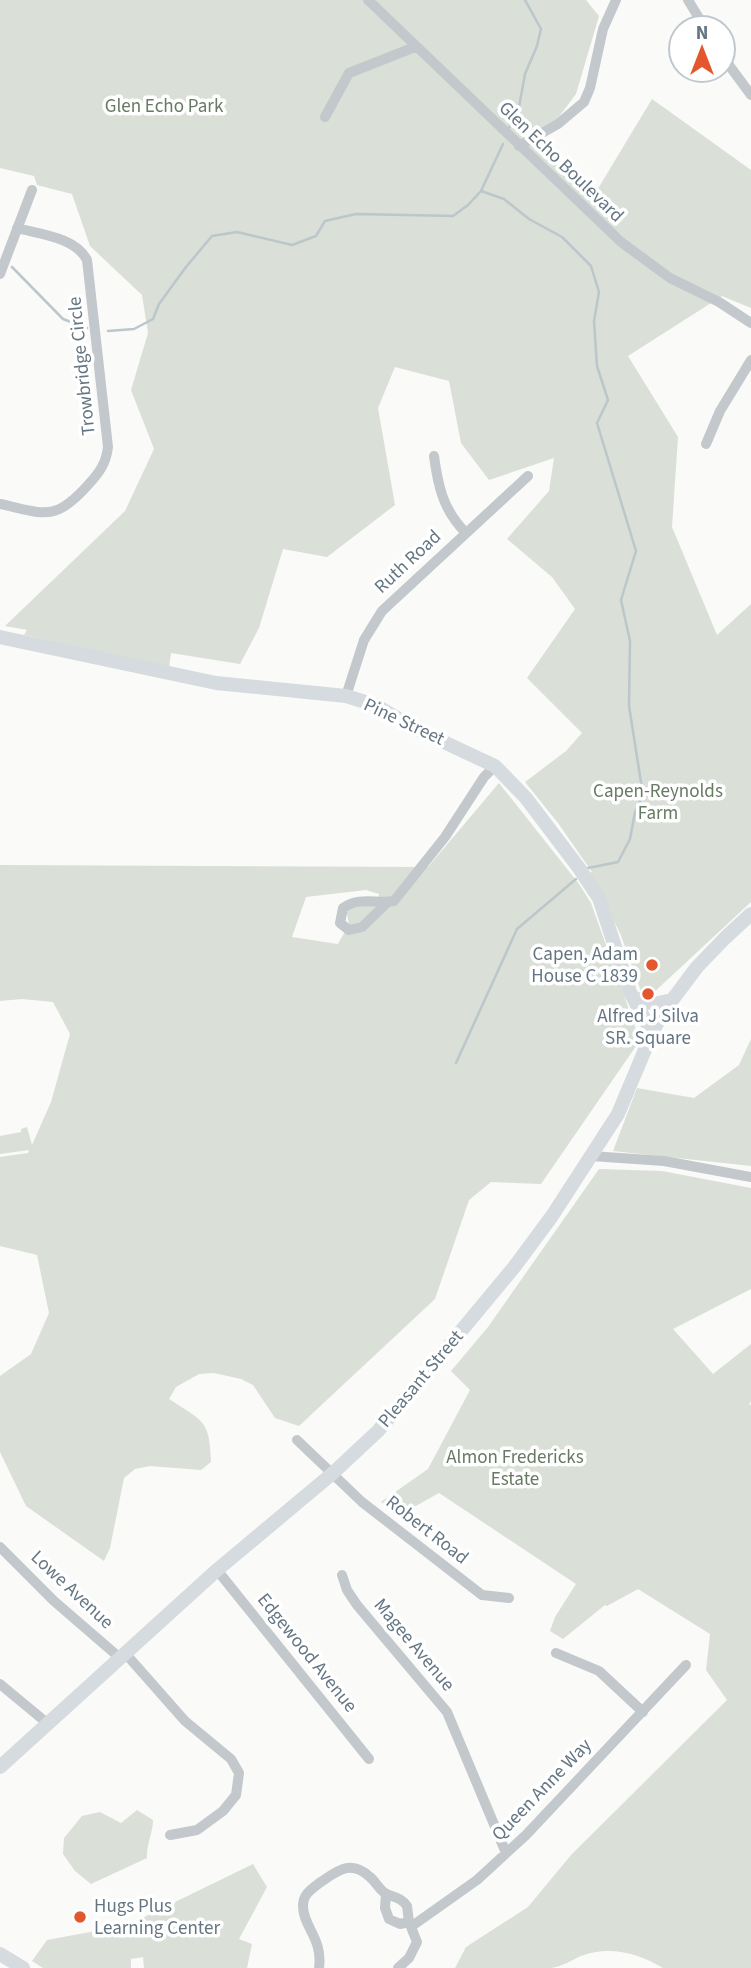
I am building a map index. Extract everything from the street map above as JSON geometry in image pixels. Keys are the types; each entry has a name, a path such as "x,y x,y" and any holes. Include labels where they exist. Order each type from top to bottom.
{"main road":[{"name":"Pine Street","path":"0,637 216,683 346,696 383,709 414,728 495,766 526,798 591,885 606,916 634,998 652,1033"},
{"name":"Pleasant Street","path":"0,1767 217,1570 333,1474 378,1431 515,1266 618,1114 652,1033 672,1000 697,967 725,937 751,915"},
{"path":"634,998 654,1004 672,1000"},
{"path":"0,1954 23,1968"}],"street":[{"name":"Glen Echo Boulevard","path":"368,0 621,242 670,278 719,302 751,323"},
{"path":"519,146 558,124 584,102 590,88 603,29 616,0"},
{"path":"325,117 349,73 415,47"},
{"path":"737,76 751,95"},
{"path":"0,274 33,190"},
{"name":"Trowbridge Circle","path":"0,504 42,513 64,509 103,468 108,451 87,260 80,250 70,244 17,228"},
{"path":"706,444 719,411 751,360"},
{"path":"434,456 438,483 447,510 466,533"},
{"name":"Ruth Road","path":"346,696 364,640 382,611 528,476"},
{"path":"388,902 362,927 349,930 340,923 343,908 348,904 365,900 394,901 420,871 495,766"},
{"path":"591,1156 664,1161 751,1177"},
{"name":"Robert Road","path":"298,1440 362,1502 482,1595 509,1598"},
{"name":"Lowe Avenue","path":"0,1547 54,1601 123,1656 185,1721 232,1759 239,1773 239,1785 236,1795 223,1811 197,1830 170,1835"},
{"name":"Edgewood Avenue","path":"217,1570 369,1759"},
{"name":"Magee Avenue","path":"341,1575 357,1605 447,1712 506,1853"},
{"path":"556,1653 599,1671 643,1712"},
{"name":"Queen Anne Way","path":"410,1924 477,1880 526,1835 686,1665"},
{"path":"0,1684 47,1723"},
{"path":"319,1968 318,1943 303,1908 306,1894 342,1868 349,1866 365,1873 386,1894 397,1896 404,1901 410,1910 410,1924 416,1937 415,1947 398,1968"},
{"path":"386,1894 385,1908 389,1920 410,1924"}],"green space":[{"path":"0,0 586,0 599,16 576,94 539,143 593,197 652,99 751,170 751,308 722,296 628,356 678,437 672,527 717,635 751,604 751,902 651,995 642,994 620,933 589,873 592,872 525,782 566,751 582,733 527,678 575,609 552,577 507,539 549,491 554,458 489,480 461,443 449,381 395,367 378,408 395,505 327,557 283,549 259,628 240,664 171,653 169,668 24,635 27,630 5,626 125,511 154,449 131,390 148,333 142,295 90,246 72,194 37,185 34,176 0,168"},
{"path":"499,783 591,903 637,1032 636,1046 541,1184 491,1182 469,1200 435,1299 299,1426 275,1418 253,1385 241,1379 214,1373 199,1374 176,1387 169,1399 197,1417 206,1429 211,1462 201,1470 150,1466 135,1469 124,1478 110,1548 104,1561 26,1506 0,1452 0,1376 31,1354 49,1313 37,1255 0,1246 0,1157 28,1153 29,1150 0,1154 0,1136 21,1132 21,1129 27,1127 32,1145 51,1102 70,1034 53,1002 22,999 0,1001 0,865 428,867","holes":["366,890 379,894 378,900 346,909 349,924 338,944 292,937 306,897"]},
{"path":"751,1039 751,1166 613,1151 637,1088 694,1098 739,1065"},
{"name":"Almon Fredericks Estate","path":"599,1169 662,1171 751,1188 751,1289 673,1329 713,1374 751,1344 751,1968 663,1968 624,1952 602,1951 551,1968 455,1968 466,1947 528,1907 571,1855 727,1700 706,1670 710,1634 638,1589 605,1605 563,1639 550,1631 555,1617 576,1584 439,1493 398,1516 381,1502 428,1469 470,1390 451,1371 488,1327"},
{"path":"137,1810 153,1820 147,1858 91,1884 75,1871 63,1854 64,1838 82,1816 100,1812 121,1823"},
{"path":"253,1864 267,1887 239,1939 252,1944 247,1968 144,1968 143,1957 131,1959 131,1968 43,1968 32,1961 47,1940 128,1925"}],"waterway":[{"path":"509,128 519,107 525,74 541,29 525,0"},
{"path":"108,331 134,329 153,319 159,304 212,236 237,232 292,245 316,236 325,221 356,214 453,216 481,191 503,144"},
{"path":"481,191 504,199 529,219 562,237 591,266 599,292 594,321 597,366 608,400 597,423 636,551 621,600 630,641 629,706 643,795 635,812 630,839 618,862 588,868"},
{"path":"12,267 63,319 87,328"},
{"path":"456,1063 517,929 576,879"}],"place":[{"name":"Capen, Adam House C 1839","path":"652,965"},
{"name":"Alfred J Silva SR. Square","path":"648,994"},
{"name":"Hugs Plus Learning Center","path":"80,1917"}],"park label":[{"name":"Glen Echo Park","path":"164,106"},
{"name":"Capen-Reynolds Farm","path":"658,802"}]}
